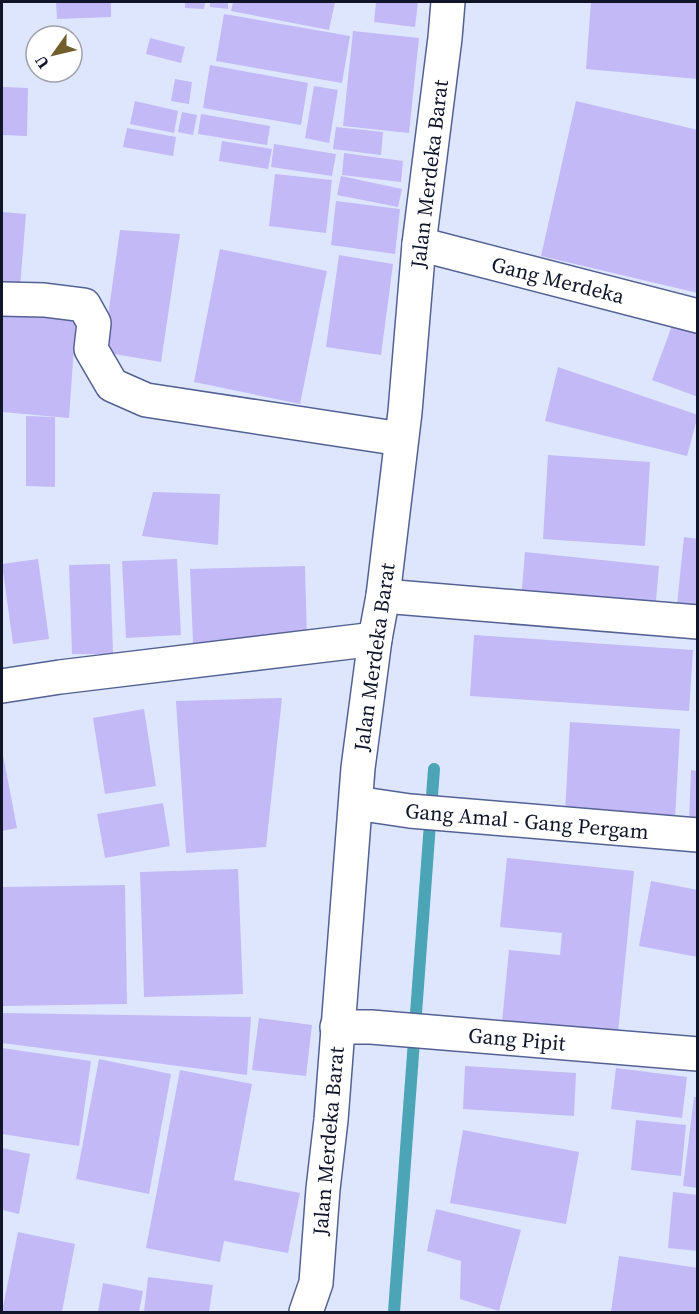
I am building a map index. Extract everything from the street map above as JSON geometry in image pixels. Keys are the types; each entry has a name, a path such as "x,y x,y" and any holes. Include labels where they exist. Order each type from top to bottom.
{"street":[{"name":"Jalan Merdeka Barat","path":"306,1312 316,1282 358,768 383,596 402,439 419,244 448,2"},
{"name":"Gang Merdeka","path":"419,244 698,316"},
{"path":"2,299 44,300 84,305 94,323 91,349 112,385 146,400 402,439"},
{"path":"383,596 698,622"},
{"path":"2,686 375,639"},
{"name":"Gang Amal - Gang Pergam","path":"356,803 410,811 698,836"},
{"name":"Gang Pipit","path":"337,1027 371,1027 698,1054"}],"building":[{"path":"56,2 111,2 111,17 57,19"},
{"path":"185,2 205,2 204,9 185,8"},
{"path":"210,2 228,2 228,9 210,7"},
{"path":"233,2 335,2 329,30 231,11"},
{"path":"376,2 418,2 415,27 374,22"},
{"path":"591,2 698,3 698,79 586,69"},
{"path":"224,14 350,36 342,83 216,61"},
{"path":"353,31 419,38 409,133 343,126"},
{"path":"150,38 185,47 181,63 146,54"},
{"path":"210,65 308,83 301,125 203,108"},
{"path":"175,79 192,82 189,104 171,101"},
{"path":"314,86 338,90 329,143 305,138"},
{"path":"2,87 28,88 27,136 2,135"},
{"path":"135,101 178,111 174,133 130,124"},
{"path":"576,101 698,130 698,293 541,256"},
{"path":"182,112 197,115 193,135 178,132"},
{"path":"201,114 270,126 267,145 198,134"},
{"path":"336,127 383,132 381,155 333,149"},
{"path":"127,128 176,137 173,156 123,147"},
{"path":"222,141 272,149 268,169 219,161"},
{"path":"274,144 336,154 332,176 271,167"},
{"path":"344,153 403,161 401,182 342,175"},
{"path":"275,174 332,180 326,233 269,226"},
{"path":"341,176 402,189 398,207 337,195"},
{"path":"336,201 400,209 395,254 331,245"},
{"path":"2,212 26,214 20,287 2,285"},
{"path":"120,230 180,234 161,362 103,352"},
{"path":"220,249 327,271 300,404 194,382"},
{"path":"339,255 393,264 381,355 326,347"},
{"path":"2,314 76,319 69,418 2,412"},
{"path":"674,320 698,328 698,397 652,380"},
{"path":"558,367 698,415 687,456 545,421"},
{"path":"26,416 55,417 55,487 26,486"},
{"path":"548,455 650,462 645,546 543,539"},
{"path":"153,492 220,494 218,545 142,536"},
{"path":"684,537 698,539 698,616 676,614"},
{"path":"525,552 659,566 655,613 521,599"},
{"path":"38,559 49,639 13,644 2,564"},
{"path":"177,559 181,635 126,638 122,561"},
{"path":"110,564 113,654 72,654 69,565"},
{"path":"305,566 307,640 193,643 190,569"},
{"path":"474,635 693,650 689,711 470,696"},
{"path":"282,698 266,847 186,853 176,701"},
{"path":"144,709 156,786 105,794 93,718"},
{"path":"570,722 680,729 675,819 565,812"},
{"path":"2,755 17,828 2,831"},
{"path":"691,770 698,771 698,822 689,821"},
{"path":"163,803 170,846 105,858 97,814"},
{"path":"507,858 634,871 618,1033 502,1022 509,950 560,955 562,933 500,927"},
{"path":"238,869 243,994 144,997 140,872"},
{"path":"651,881 698,890 698,957 639,946"},
{"path":"125,885 127,1004 2,1006 2,887"},
{"path":"2,1013 251,1017 247,1075 2,1043"},
{"path":"259,1018 312,1025 306,1076 252,1070"},
{"path":"2,1048 91,1061 79,1146 2,1134"},
{"path":"99,1059 171,1074 149,1194 76,1179"},
{"path":"465,1066 576,1073 574,1116 463,1109"},
{"path":"616,1068 687,1077 682,1118 611,1109"},
{"path":"180,1070 252,1084 234,1180 300,1193 288,1253 224,1241 220,1262 146,1248"},
{"path":"694,1097 698,1097 698,1188 683,1186"},
{"path":"636,1120 686,1125 681,1176 631,1170"},
{"path":"463,1130 579,1152 566,1224 450,1203"},
{"path":"2,1148 30,1154 19,1214 2,1210"},
{"path":"673,1192 698,1195 698,1251 668,1248"},
{"path":"436,1209 521,1230 499,1311 460,1299 461,1261 427,1251"},
{"path":"18,1232 75,1244 62,1312 2,1312"},
{"path":"619,1256 698,1268 698,1312 611,1312"},
{"path":"148,1277 213,1285 209,1312 144,1312"},
{"path":"103,1283 143,1291 139,1312 98,1312"}],"waterway":[{"path":"394,1312 434,769"}]}
